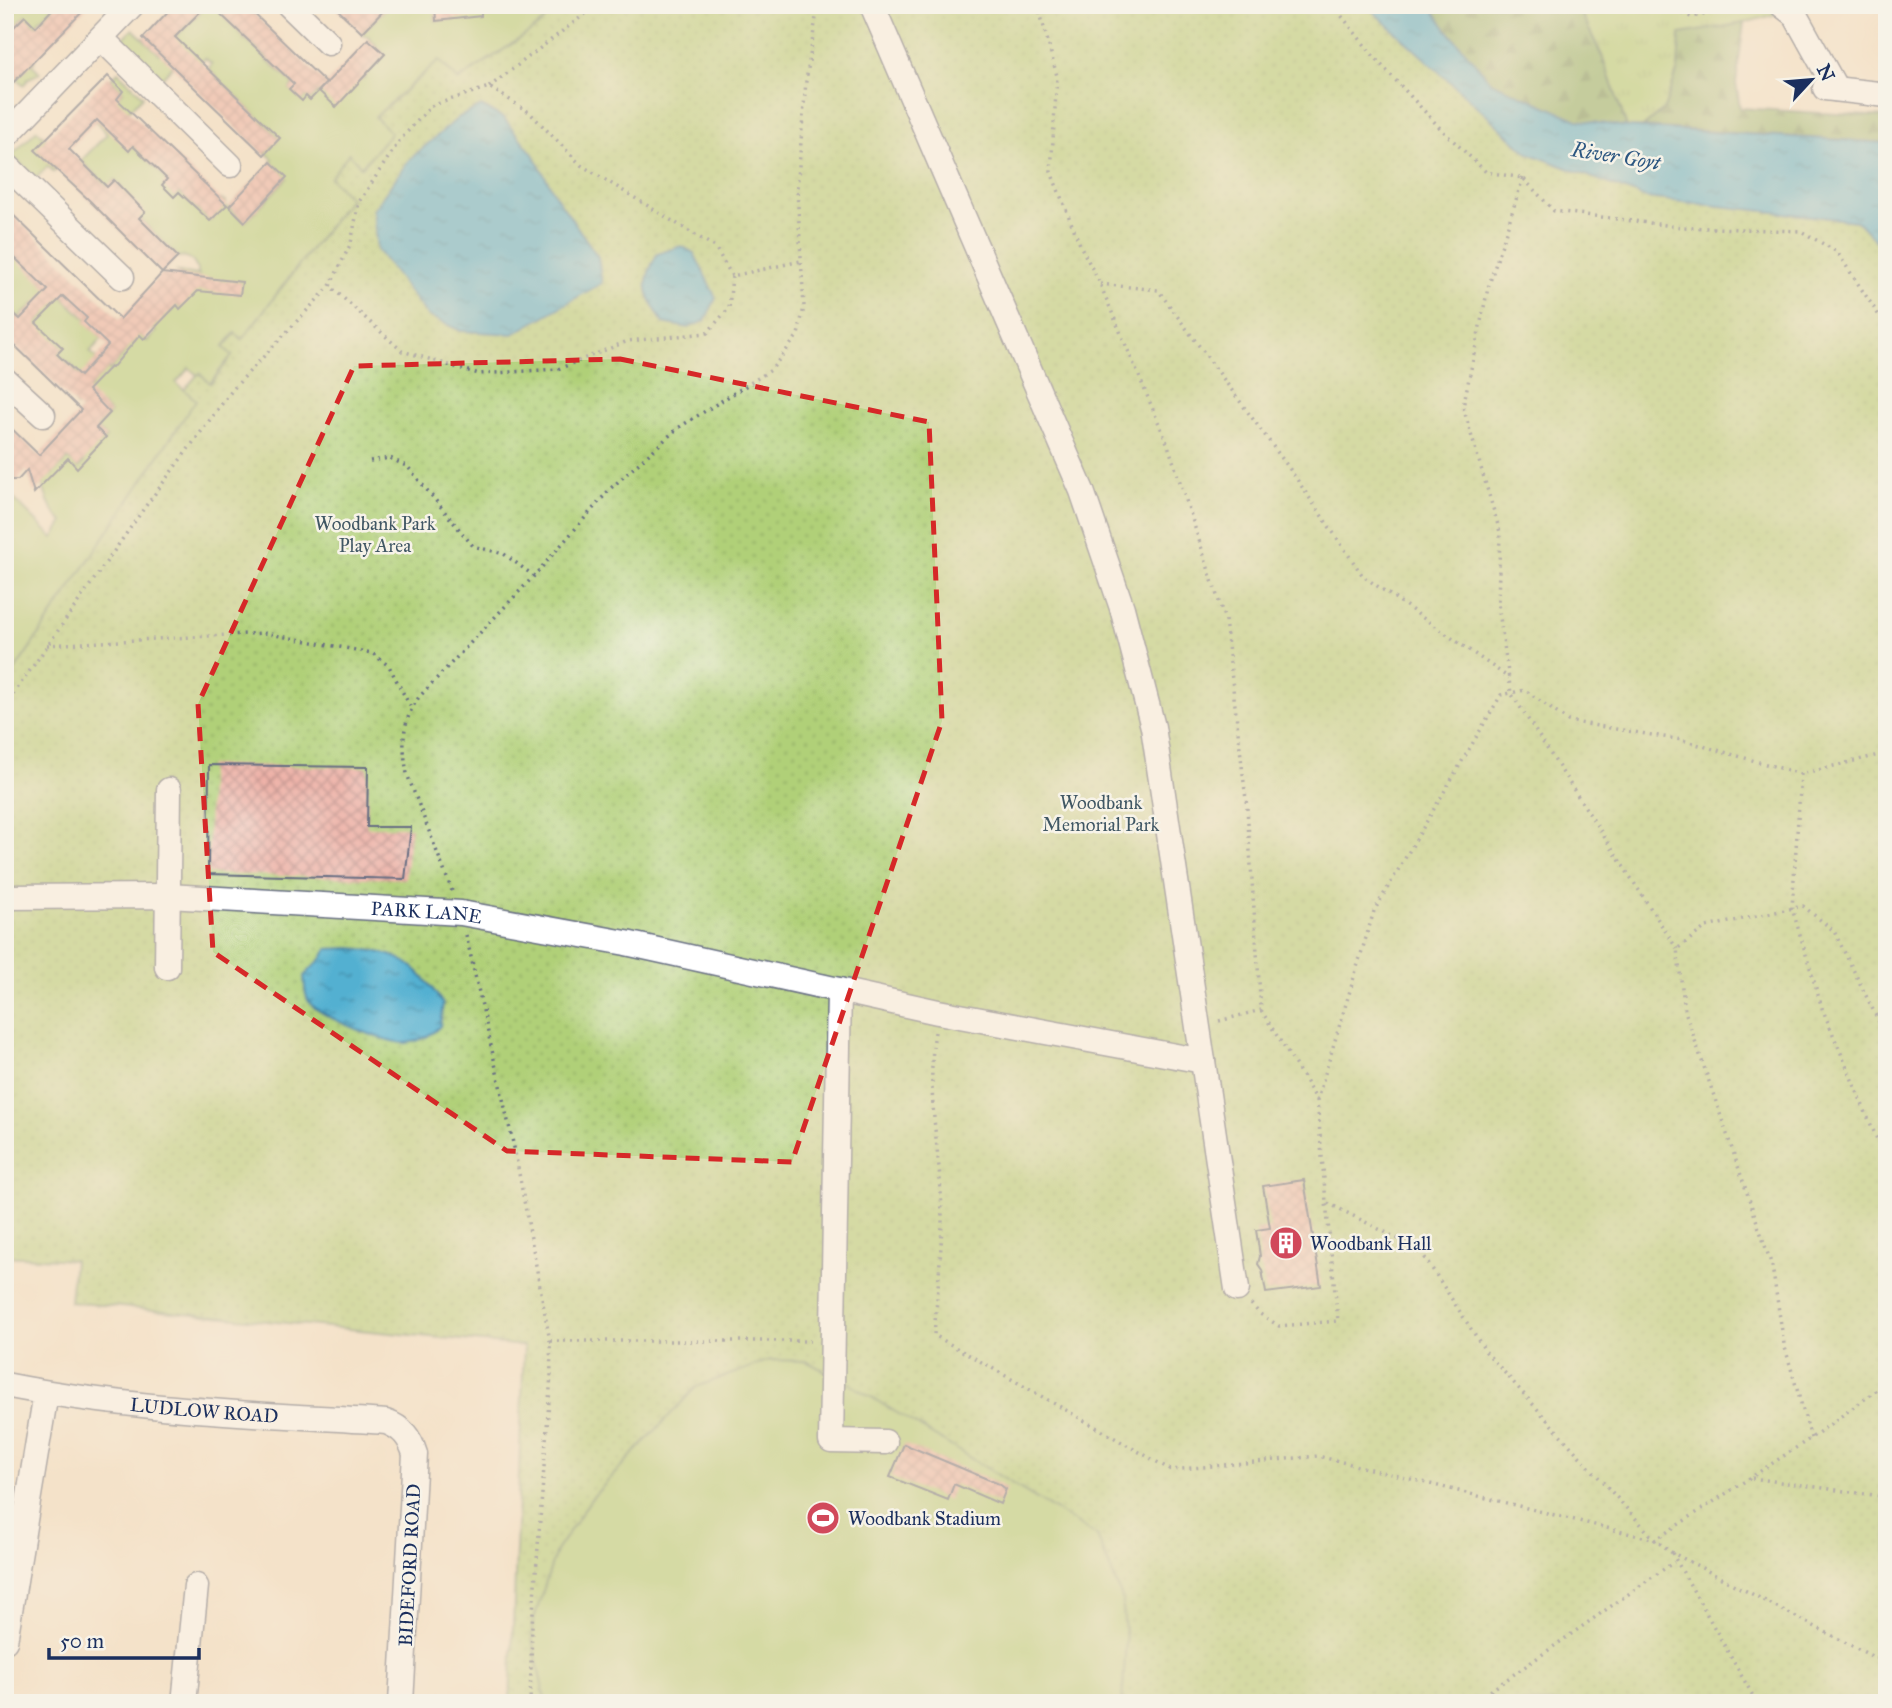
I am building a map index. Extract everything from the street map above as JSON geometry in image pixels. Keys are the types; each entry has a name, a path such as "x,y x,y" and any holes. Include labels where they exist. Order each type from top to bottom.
{"street":[{"path":"5,137 132,5"},
{"path":"289,5 328,43"},
{"path":"872,5 1082,491 1122,608 1153,727 1237,1289"},
{"path":"1782,5 1795,15 1831,89 1887,96"},
{"path":"101,38 229,165"},
{"path":"5,164 122,277"},
{"path":"5,380 43,415"},
{"path":"166,967 169,790"},
{"name":"PARK LANE","path":"5,897 168,896 461,913 626,943 938,1012 1203,1061"},
{"path":"838,990 831,1441 885,1442"},
{"name":"LUDLOW ROAD","path":"5,1385 46,1394 209,1411 386,1422 404,1431"},
{"path":"5,1641 46,1394"},
{"name":"BIDEFORD ROAD","path":"401,1703 415,1454 404,1431"},
{"path":"184,1703 196,1586"}],"path":[{"path":"5,706 145,507 233,389 330,286 351,243 359,202 400,140 431,106 489,87 589,11 591,5"},
{"path":"530,1703 532,1625 551,1375 550,1341 515,1152 461,913 407,774 404,729 411,708 534,576 611,488 678,428 771,370 798,335 804,307 797,190 806,81 818,5"},
{"path":"816,16 827,5"},
{"path":"1038,5 1057,76 1051,172 1168,445 1225,620 1247,808 1261,1010 1317,1100"},
{"path":"1333,5 1375,58 1440,128 1486,172 1523,178 1554,211 1681,227 1801,231 1837,252 1882,320 1887,356"},
{"path":"1663,5 1691,17 1757,5"},
{"path":"330,286 402,351 479,374 558,369 628,341 707,333 729,308 732,276 715,247 581,165 529,111 489,87"},
{"path":"1523,178 1488,288 1462,407 1500,532 1498,604 1511,693 1677,948 1685,1011 1772,1266 1784,1344 1811,1438"},
{"path":"732,276 801,261"},
{"path":"1100,284 1158,290 1289,468 1363,576 1509,678"},
{"path":"370,461 390,458 408,467 473,547 504,554 534,576"},
{"path":"47,645 264,633 372,653 389,666 411,708"},
{"path":"1237,1289 1260,1314 1279,1326 1338,1321 1317,1100 1374,911 1501,695 1525,690 1569,721 1682,740 1801,774 1887,753"},
{"path":"1801,774 1793,908 1822,1008 1887,1163"},
{"path":"1677,948 1706,927 1803,906 1834,931 1887,1038"},
{"path":"1197,1026 1261,1010"},
{"path":"938,1012 930,1089 938,1142 942,1221 934,1335 1171,1469 1318,1456 1655,1539 1811,1438 1887,1383"},
{"path":"1326,1202 1420,1250 1486,1352 1655,1539 1671,1552 1887,1664"},
{"path":"550,1341 833,1341"},
{"path":"1750,1478 1887,1497"},
{"path":"1671,1552 1758,1703"},
{"path":"1473,1703 1674,1562"}],"highlighted area":[{"path":"620,359 929,422 942,721 792,1162 507,1151 213,952 198,704 354,366"}],"green space":[{"path":"57,5 36,27 25,16 18,24 18,46 35,62 33,65 40,73 29,78 24,85 17,79 28,67 5,39 5,6"},
{"path":"206,5 234,5 224,17 267,62 293,83 290,89 302,101 306,96 310,100 324,88 324,83 365,78 385,55 362,33 385,9 381,5 435,5 436,21 454,19 453,5 561,5 537,27 458,80 439,60 375,117 391,133 361,167 349,153 330,178 350,198 242,339 235,333 223,347 232,355 210,383 200,373 197,375 189,368 176,383 196,400 5,685 5,490 53,538 63,522 48,500 42,483 39,455 50,476 68,459 78,468 84,462 89,437 98,445 106,438 96,428 110,413 102,405 75,404 91,387 70,364 57,355 63,348 31,329 46,313 35,303 19,318 5,305 5,251 19,252 74,308 105,335 90,352 110,370 123,355 128,341 139,333 147,341 156,332 147,323 169,313 175,307 170,299 180,308 188,281 178,272 199,275 192,261 186,257 178,257 117,196 123,189 115,180 108,187 84,164 75,167 107,134 96,121 123,91 111,79 118,72 143,96 129,111 128,150 133,146 172,184 174,197 179,192 210,221 218,213 221,200 226,201 226,206 245,222 287,178 266,153 279,138 208,69 212,64 205,58 201,62 172,67 159,81 119,42 133,29 159,54 205,10"},
{"name":"Woodbank Memorial Park","path":"561,5 1366,5 1528,153 1647,198 1857,221 1887,253 1887,1703 510,1703 524,1346 70,1302 74,1260 5,1256 5,685 195,401 184,390 199,373 211,383 232,356 223,347 236,333 243,338 350,199 329,178 349,153 362,167 390,133 375,117 440,60 459,80 537,27"},
{"path":"1429,5 1577,5 1602,56 1627,127 1577,120 1491,82"},
{"path":"1577,5 1774,5 1784,12 1733,26 1681,34 1678,69 1664,109 1643,127 1627,127 1602,56"},
{"path":"1744,23 1736,83 1740,108 1887,117 1887,143 1643,127 1664,109 1678,69 1680,34"},
{"path":"37,130 66,158 54,172 48,166 36,178 13,154"},
{"name":"Woodbank Stadium","path":"770,1360 806,1361 850,1384 1097,1536 1122,1598 1126,1641 1122,1703 546,1703 532,1639 532,1625 556,1551 591,1499 696,1387"}],"water":[{"name":"River Goyt","path":"1366,5 1429,5 1491,82 1577,120 1627,127 1887,143 1887,253 1857,221 1646,198 1528,153"},
{"path":"481,106 504,118 533,154 557,198 598,257 602,283 513,334 461,331 428,316 377,250 373,210 409,160 459,117"},
{"path":"681,246 694,253 716,298 705,321 688,328 663,323 647,289 648,274 657,254"},
{"path":"351,948 383,953 406,962 415,969 443,1004 440,1026 421,1039 407,1043 398,1042 355,1028 315,1008 306,996 304,976 327,949"}],"building":[{"path":"56,5 89,5 5,91 5,36 25,16 36,27"},
{"path":"174,5 207,5 175,37 280,138 264,155 143,38"},
{"path":"211,5 245,5 326,83 310,100 306,96 302,101 289,89 294,84"},
{"path":"333,5 389,5 362,33"},
{"path":"435,5 481,5 481,16 436,21"},
{"path":"368,39 385,54 336,107 319,91"},
{"path":"108,76 123,91 117,99 227,205 210,221 179,192 174,197 162,185 167,179 133,146 129,151 97,120 69,149 107,187 114,180 145,212 139,218 178,257 162,273 35,150"},
{"path":"271,162 287,177 245,222 229,206"},
{"path":"5,207 120,319 162,273 242,282 240,295 198,291 180,309 177,305 144,339 140,335 112,368 88,390 110,413 96,428 106,437 77,468 68,458 34,493 27,470 18,480 5,480 5,422 39,455 81,410 5,336 5,305 20,319 48,290 14,257 5,266","holes":["63,296 87,318 84,322 108,345 80,376 57,354 63,348 36,323"]},
{"path":"209,765 368,767 367,827 411,827 405,879 208,874"},
{"name":"Woodbank Hall","path":"1304,1180 1321,1286 1266,1293 1262,1270 1258,1264 1260,1256 1256,1230 1270,1228 1263,1186"},
{"path":"904,1444 999,1484 1006,1489 1000,1504 954,1484 948,1500 890,1477"}],"place":[{"name":"Woodbank Hall","path":"1286,1243"},
{"name":"Woodbank Stadium","path":"823,1518"}],"park label":[{"name":"Woodbank Park Play Area","path":"375,534"}]}
